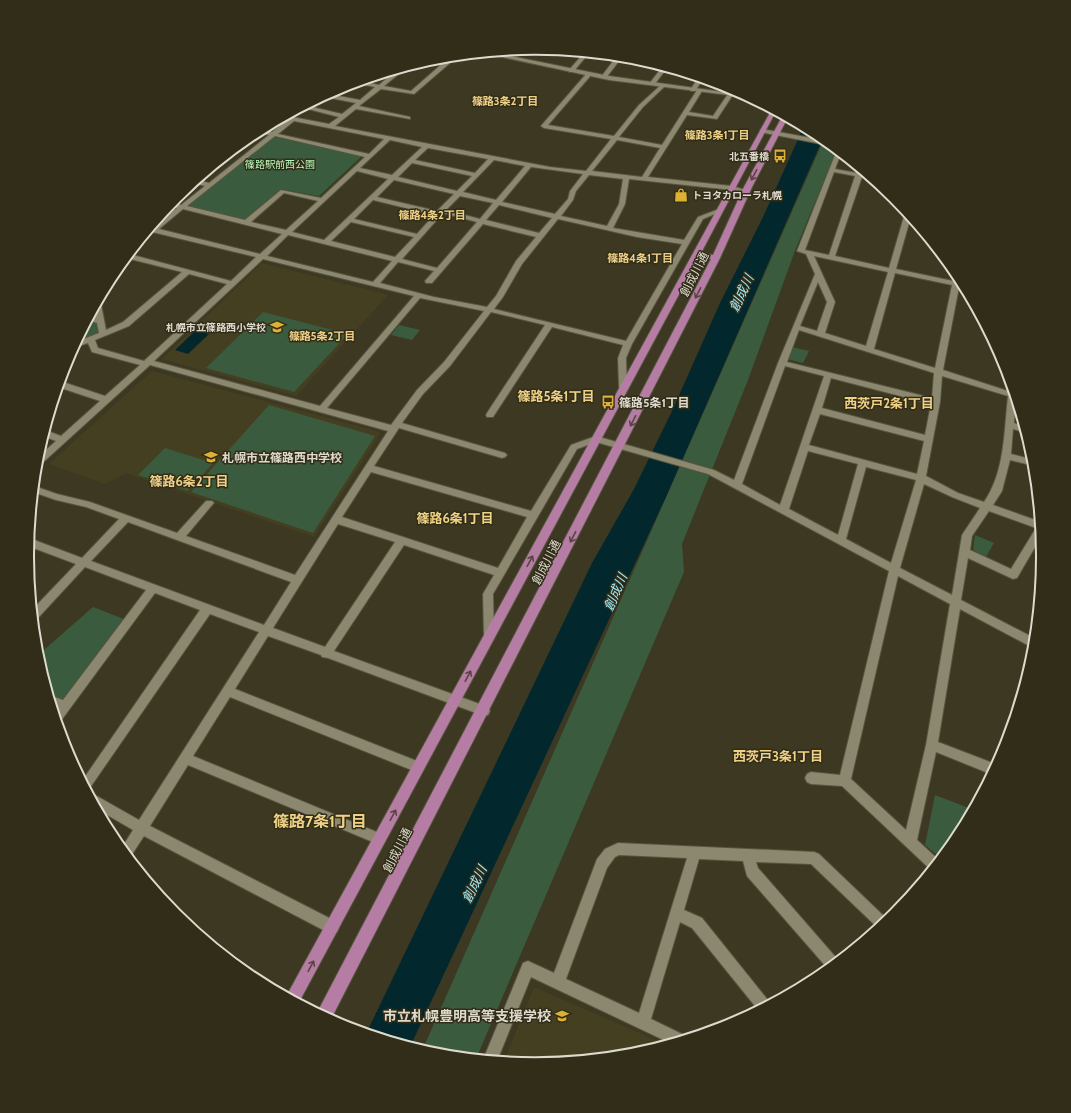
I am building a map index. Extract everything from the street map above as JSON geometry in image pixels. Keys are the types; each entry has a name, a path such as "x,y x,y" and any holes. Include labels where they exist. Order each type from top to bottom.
{"highway":[{"name":"創成川通","path":"294,996 771,114"},
{"name":"創成川通","path":"327,1012 484,711 620,446 716,258 746,190 782,120"},
{"path":"696,254 716,258"}],"street":[{"path":"501,56 604,77 730,95 715,118 684,113"},
{"path":"571,71 583,57"},
{"path":"604,77 616,62"},
{"path":"368,84 412,93 446,63"},
{"path":"652,84 662,71"},
{"path":"589,74 544,126 665,147"},
{"path":"331,126 381,87 391,77"},
{"path":"644,179 665,147 699,83"},
{"path":"129,849 395,427 420,392 447,364 500,297 509,278 519,263 571,199 573,191 641,106 662,86"},
{"path":"335,97 362,102"},
{"path":"356,107 408,118"},
{"path":"311,109 344,116"},
{"path":"164,220 294,118 426,146 550,169 746,190"},
{"path":"762,131 816,141"},
{"path":"267,133 370,156"},
{"path":"45,456 389,138"},
{"path":"326,242 426,146"},
{"path":"837,156 801,251 893,271 953,280"},
{"path":"374,285 440,212 493,158"},
{"path":"411,161 475,175"},
{"path":"429,281 530,165"},
{"path":"356,169 637,235 685,242"},
{"path":"831,170 857,172"},
{"path":"831,258 859,174"},
{"path":"609,228 622,208 626,192 626,177"},
{"path":"201,183 210,185"},
{"path":"246,223 283,191 323,200"},
{"path":"373,198 481,221 541,236"},
{"path":"177,206 438,270"},
{"path":"623,387 622,358 628,344 700,218 719,211"},
{"path":"869,351 893,271 906,219"},
{"path":"350,220 418,236"},
{"path":"155,230 418,296 489,310 628,344"},
{"path":"809,253 831,302 820,335"},
{"path":"133,257 232,283"},
{"path":"82,342 126,324 188,272"},
{"path":"737,486 782,363 818,274"},
{"path":"845,781 894,571 921,478 936,402 938,372 958,288"},
{"path":"321,410 418,296"},
{"path":"98,311 103,334"},
{"path":"94,319 100,321"},
{"path":"490,415 550,324"},
{"path":"796,327 938,372 1008,391"},
{"path":"91,339 95,350 321,410 395,427 502,455"},
{"path":"782,363 828,376 936,402"},
{"path":"784,510 828,376"},
{"path":"64,386 107,400"},
{"path":"910,842 932,745 967,535 996,491 1006,456 1012,401"},
{"path":"817,410 929,439"},
{"path":"1009,425 1020,428"},
{"path":"49,435 63,440"},
{"path":"489,637 488,594 532,515 574,446 596,439 711,472 784,510 894,571 1029,641"},
{"path":"805,447 921,478 955,495 1036,525"},
{"path":"1006,456 1027,461"},
{"path":"841,541 863,462"},
{"path":"368,468 532,515"},
{"path":"38,490 56,497 87,504 297,580"},
{"path":"178,537 209,503"},
{"path":"37,612 126,518"},
{"path":"336,519 500,573"},
{"path":"965,552 1013,576 1036,535"},
{"path":"326,654 402,540"},
{"path":"34,544 326,654 484,711"},
{"path":"60,713 152,589"},
{"path":"88,782 207,609"},
{"path":"228,691 418,767"},
{"path":"56,702 65,706"},
{"path":"932,745 990,768"},
{"path":"186,759 380,839"},
{"path":"811,778 845,781 932,863"},
{"path":"99,803 142,828 332,927"},
{"path":"557,983 602,864 610,853 618,849 814,858 880,921"},
{"path":"643,1023 695,852"},
{"path":"748,855 752,871 830,962"},
{"path":"677,913 697,923 762,1003"},
{"path":"492,1056 528,968 675,1038"}],"shaded area":[{"name":"札幌市立篠路西小学校","path":"262,263 388,295 296,396 162,359"},
{"name":"札幌市立篠路西中学校","path":"152,371 377,431 380,434 314,537 126,473 105,484 49,464"},
{"name":"市立札幌豊明高等支援学校","path":"534,987 660,1042 601,1054 568,1057 506,1057"}],"green space":[{"name":"篠路駅前西公園","path":"275,137 360,156 360,158 319,196 281,189 244,220 188,206 272,138"},
{"path":"821,145 835,155 796,248 748,380 682,544 684,572 478,1055 425,1045"},
{"path":"263,312 348,334 294,392 206,368"},
{"path":"94,319 100,321 103,334 83,342"},
{"path":"399,325 420,330 412,340 391,335"},
{"path":"792,347 809,351 803,363 787,359"},
{"path":"269,405 375,436 313,533 191,492"},
{"path":"165,448 213,463 188,491 138,475"},
{"path":"975,535 994,543 986,557 973,550"},
{"path":"93,607 129,621 65,706 56,702 43,650"},
{"path":"935,795 969,808 938,855 925,845"}],"water":[{"name":"創成川","path":"801,132 820,144 666,497 412,1042 368,1029 592,563 634,489 673,409 720,303 763,217"},
{"path":"196,330 209,334 188,354 175,350"}],"place":[{"name":"北五番橋","path":"780,156"},
{"name":"トヨタカローラ札幌","path":"681,195"},
{"name":"札幌市立篠路西小学校","path":"277,327"},
{"name":"篠路5条1丁目","path":"608,402"},
{"name":"札幌市立篠路西中学校","path":"211,457"},
{"name":"市立札幌豊明高等支援学校","path":"562,1016"}],"district":[{"name":"篠路3条2丁目","path":"505,101"},
{"name":"篠路3条1丁目","path":"717,135"},
{"name":"篠路4条2丁目","path":"432,215"},
{"name":"篠路4条1丁目","path":"640,258"},
{"name":"篠路5条2丁目","path":"322,336"},
{"name":"篠路5条1丁目","path":"556,396"},
{"name":"西茨戸2条1丁目","path":"889,403"},
{"name":"篠路6条2丁目","path":"189,481"},
{"name":"篠路6条1丁目","path":"455,518"},
{"name":"西茨戸3条1丁目","path":"778,756"},
{"name":"篠路7条1丁目","path":"320,821"}]}
